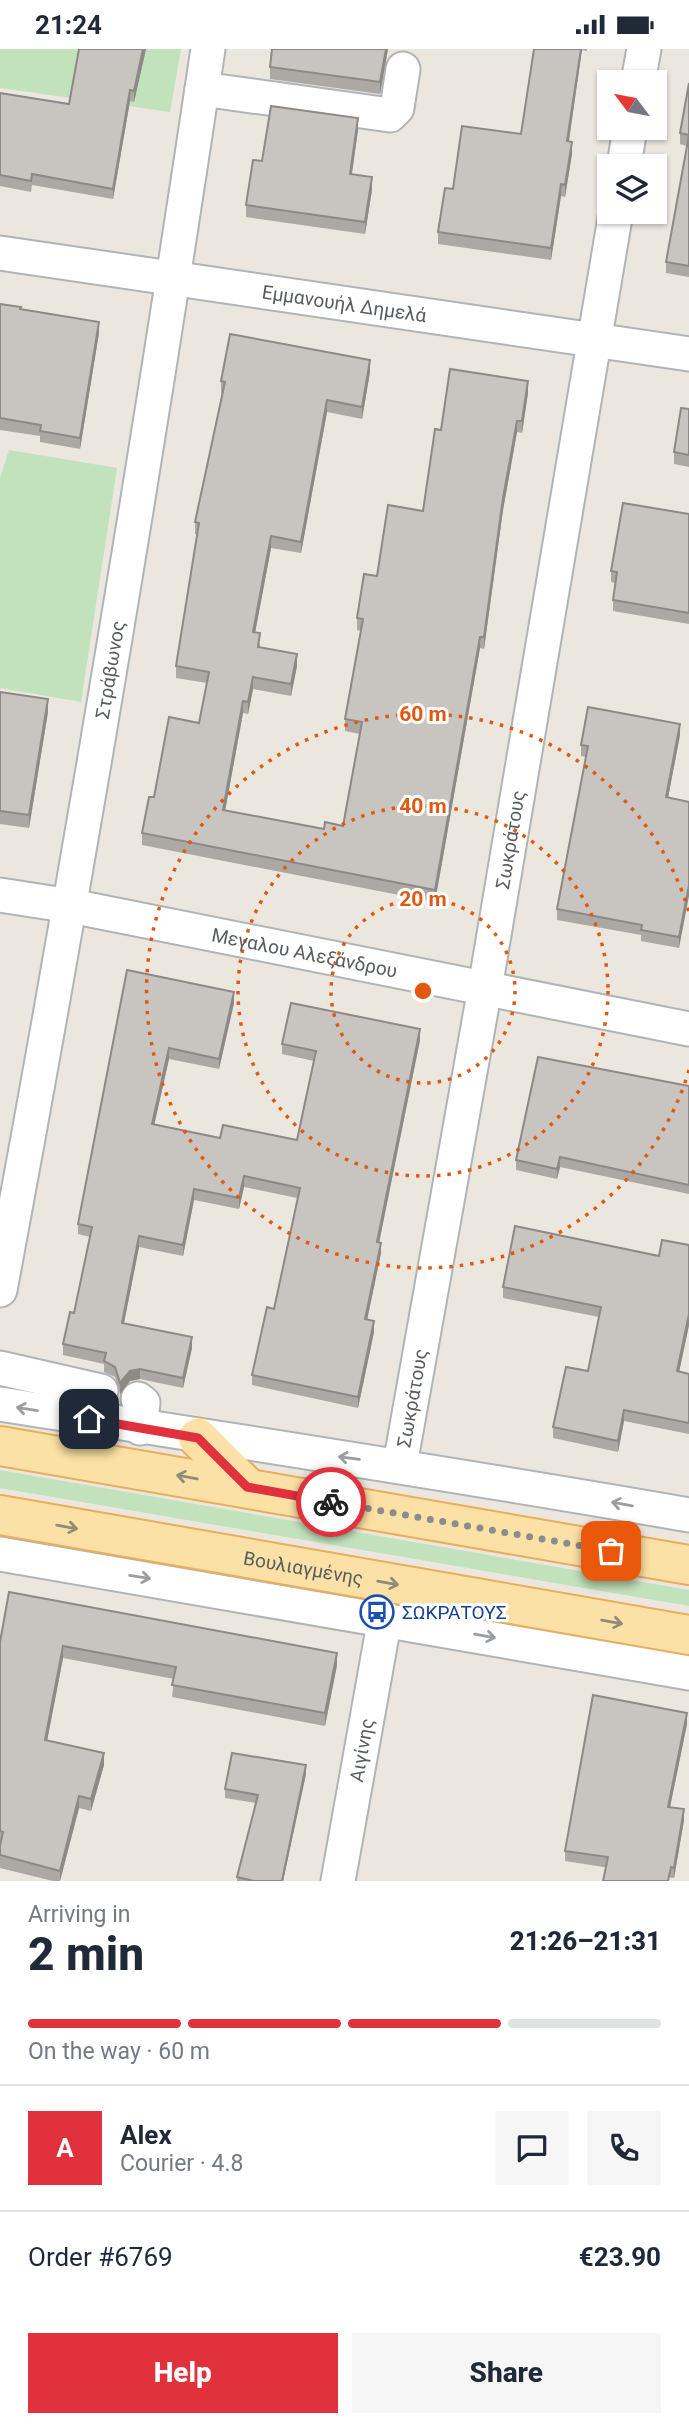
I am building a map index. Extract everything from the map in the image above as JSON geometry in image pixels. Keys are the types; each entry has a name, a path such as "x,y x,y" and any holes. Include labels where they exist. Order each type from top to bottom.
{"main road":[{"path":"198,1438 247,1487"},
{"path":"0,1446 689,1565"},
{"name":"Βουλιαγμένης","path":"0,1515 689,1635"}],"street":[{"name":"Στράβωνος","path":"0,1290 71,906 175,278 208,49"},
{"path":"640,70 644,49"},
{"path":"202,89 390,115 397,108 403,69"},
{"name":"Σωκράτους","path":"400,1465 485,988 614,224"},
{"name":"Εμμανουήλ Δημελά","path":"0,253 689,354"},
{"name":"Μεγαλου Αλεξάνδρου","path":"0,895 71,906 689,1029"},
{"path":"0,1368 79,1396 139,1413 198,1438 400,1465 689,1515"},
{"path":"0,1404 79,1396"},
{"path":"0,1554 385,1618 689,1673"},
{"name":"Αιγίνης","path":"338,1881 385,1618"}],"green space":[{"path":"0,49 181,49 170,112 0,88"},
{"path":"9,450 117,468 81,702 0,688 0,478"},
{"path":"0,1470 689,1590 689,1606 0,1488"}],"building":[{"path":"79,49 143,49 134,91 130,90 113,189 32,174 31,181 0,175 0,93 69,104"},
{"path":"272,49 386,49 380,82 270,67"},
{"path":"534,49 581,49 567,141 572,142 565,185 561,184 551,248 438,232 445,188 453,189 462,126 521,134"},
{"path":"689,83 689,135 680,133"},
{"path":"271,106 358,118 350,174 372,177 365,222 246,205 253,160 262,161"},
{"path":"689,135 689,266 666,262"},
{"path":"0,304 99,322 80,438 40,431 41,425 0,418"},
{"path":"230,334 370,360 362,407 327,400 301,542 271,536 253,632 260,633 258,647 297,654 291,684 253,677 248,702 243,701 223,810 324,829 325,822 343,826 362,722 345,719 363,619 357,618 364,574 377,576 388,505 423,511 435,429 441,430 450,369 528,381 522,421 517,421 503,498 484,637 480,637 435,890 142,833 149,797 154,797 169,717 199,723 209,672 176,666 199,523 195,522 225,382 221,381"},
{"path":"681,408 689,409 689,455 674,452"},
{"path":"623,503 689,514 689,613 613,600 617,572 611,571"},
{"path":"0,692 48,699 29,815 0,811"},
{"path":"588,707 680,724 666,797 689,802 689,885 679,937 641,930 642,925 557,909 588,746 581,745"},
{"path":"127,970 234,992 219,1059 169,1048 152,1124 220,1138 223,1125 297,1140 316,1051 282,1044 291,1003 420,1029 377,1242 381,1243 365,1319 374,1321 358,1397 252,1375 267,1307 274,1309 300,1188 244,1176 239,1198 194,1189 183,1245 139,1236 122,1323 192,1337 183,1378 140,1369 130,1371 120,1383 115,1367 104,1361 106,1353 63,1344 70,1312 74,1313 92,1227 78,1224"},
{"path":"538,1057 689,1086 689,1185 560,1157 557,1169 516,1160"},
{"path":"515,1226 659,1256 662,1240 689,1245 689,1314 677,1371 689,1374 689,1423 624,1410 618,1441 553,1427 566,1367 588,1371 601,1307 503,1287"},
{"path":"9,1592 337,1653 325,1713 172,1685 176,1667 63,1646 45,1740 104,1753 91,1799 79,1796 60,1871 0,1855 3,1832 0,1831 0,1642"},
{"path":"593,1695 687,1713 668,1807 684,1809 674,1868 671,1867 668,1881 603,1881 608,1857 565,1851"},
{"path":"232,1753 306,1765 282,1881 254,1881 237,1877 258,1795 225,1789"}],"way so far":[{"path":"331,1502 611,1551"}],"place":[{"name":"ΣΩΚΡΑΤΟΥΣ","path":"377,1612"}],"route":[{"path":"89,1419 198,1438 247,1487 331,1502"}]}
